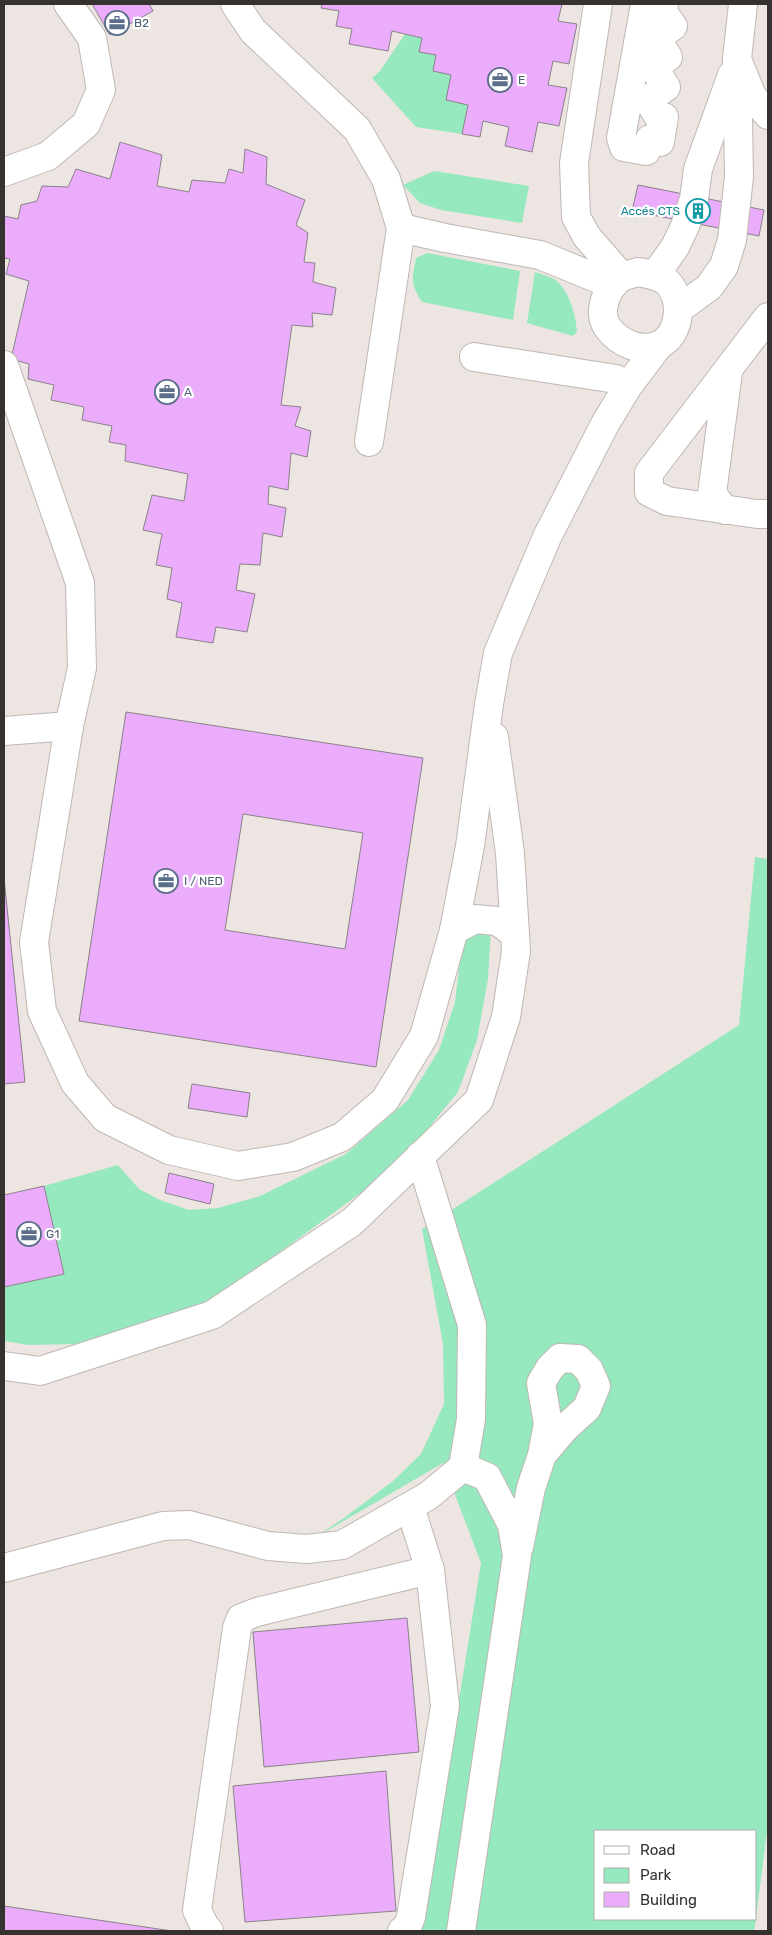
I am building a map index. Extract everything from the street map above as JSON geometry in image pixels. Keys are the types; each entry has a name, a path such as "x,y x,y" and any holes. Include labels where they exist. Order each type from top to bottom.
{"street":[{"path":"4,172 48,156 86,124 101,90 92,38 68,4"},
{"path":"235,4 253,31 357,129 386,179 401,228 369,442"},
{"path":"598,4 574,163 576,217 587,237 617,281"},
{"path":"645,4 621,138 624,147 646,152 650,139 660,142 664,117 660,119 648,100 666,86 654,68 668,57 656,38 673,26 659,7 664,4"},
{"path":"679,309 709,287 724,266 732,240 739,177 737,59 744,4"},
{"path":"655,275 675,247 685,226 694,199 698,169 737,59"},
{"path":"737,59 752,96 768,115"},
{"path":"401,228 540,255 617,281"},
{"path":"4,365 80,583 82,668 69,726 34,942 42,1011 75,1083 105,1118 169,1150 238,1166 293,1157 342,1137 385,1100 424,1036 454,930 470,846 489,704 498,653 547,537 605,424 628,386 676,324 679,309 676,295 666,282 655,275 638,272 617,281 606,296 603,311 605,323 615,337 627,344 642,348 659,345"},
{"path":"768,317 649,473 649,492 667,501 725,510 768,514"},
{"path":"605,424 616,379 615,337"},
{"path":"474,357 616,379"},
{"path":"725,510 712,494 728,370"},
{"path":"4,1366 40,1371 212,1316 352,1222 479,1100 506,1017 516,951 510,853 489,704"},
{"path":"4,731 69,726"},
{"path":"454,930 475,919 497,921 515,934"},
{"path":"4,1568 163,1526 189,1526 268,1546 307,1549 342,1545 428,1496 463,1466 472,1419 472,1325 420,1156"},
{"path":"461,1931 517,1556 531,1488 542,1455"},
{"path":"463,1466 487,1477 512,1525 517,1556"},
{"path":"402,1931 408,1927 411,1917 445,1706 430,1570 410,1507"},
{"path":"209,1931 205,1928 197,1910 237,1628 241,1618 257,1612 430,1570"}],"green space":[{"path":"405,34 422,38 419,52 436,55 451,75 468,105 462,134 416,127 372,78 380,71"},
{"path":"434,171 529,186 522,223 441,210 420,203 403,185"},
{"path":"427,253 520,271 513,320 422,302 415,290 413,276 416,258"},
{"path":"535,272 554,279 564,289 571,303 575,318 577,332 573,336 527,323"},
{"path":"755,857 768,859 768,1823 757,1910 757,1830 594,1830 594,1920 756,1920 754,1931 422,1931 481,1563 443,1463 311,1540 393,1481 421,1454 444,1404 443,1344 422,1229 739,1025"},
{"path":"464,926 491,928 488,979 477,1040 458,1092 421,1137 377,1181 209,1304 158,1317 79,1344 28,1345 4,1341 4,1287 64,1274 44,1186 118,1165 139,1189 160,1200 189,1210 218,1208 260,1196 346,1154 408,1100 439,1050 455,1002"}],"building":[{"name":"B2","path":"92,4 149,4 153,11 110,35"},
{"name":"E","path":"322,4 562,4 558,21 577,24 569,64 553,61 548,85 567,88 559,126 538,122 532,152 505,146 509,127 483,121 480,137 462,134 468,105 446,100 451,75 433,71 436,55 419,52 422,38 392,31 388,51 349,44 352,29 336,26 339,11 321,8"},
{"name":"A","path":"120,142 162,155 157,186 189,192 192,180 225,183 229,169 243,173 245,149 267,157 266,184 305,200 296,225 308,233 304,262 315,263 313,282 336,288 332,315 312,313 313,327 292,325 281,405 301,407 295,426 311,431 307,457 291,453 288,490 269,486 268,504 286,508 282,537 263,533 260,565 240,564 236,590 255,594 247,632 216,627 213,643 176,637 182,603 167,599 172,568 156,565 162,534 143,530 152,495 184,501 188,474 125,461 126,445 109,442 112,426 82,420 84,407 51,400 54,385 28,379 29,364 11,359 29,281 6,274 10,259 4,258 4,216 18,219 21,205 37,201 42,186 68,187 76,169 110,179"},
{"name":"Accés CTS","path":"638,185 764,210 759,236 632,211"},
{"name":"I / NED","path":"126,712 423,758 376,1067 79,1021","holes":["243,814 363,833 345,949 225,930"]},
{"path":"4,878 25,1082 4,1084"},
{"path":"192,1084 250,1093 247,1117 188,1108"},
{"path":"169,1173 214,1184 210,1204 165,1193"},
{"name":"G1","path":"44,1186 64,1274 4,1287 4,1195"},
{"path":"407,1618 419,1752 264,1767 253,1632"},
{"path":"386,1771 396,1911 245,1922 233,1786"},
{"path":"4,1906 172,1931 4,1931"}],"place":[{"name":"B2","path":"117,23"},
{"name":"E","path":"500,80"},
{"name":"Accés CTS","path":"698,211"},
{"name":"A","path":"167,392"},
{"name":"I / NED","path":"166,881"},
{"name":"G1","path":"29,1234"}]}
